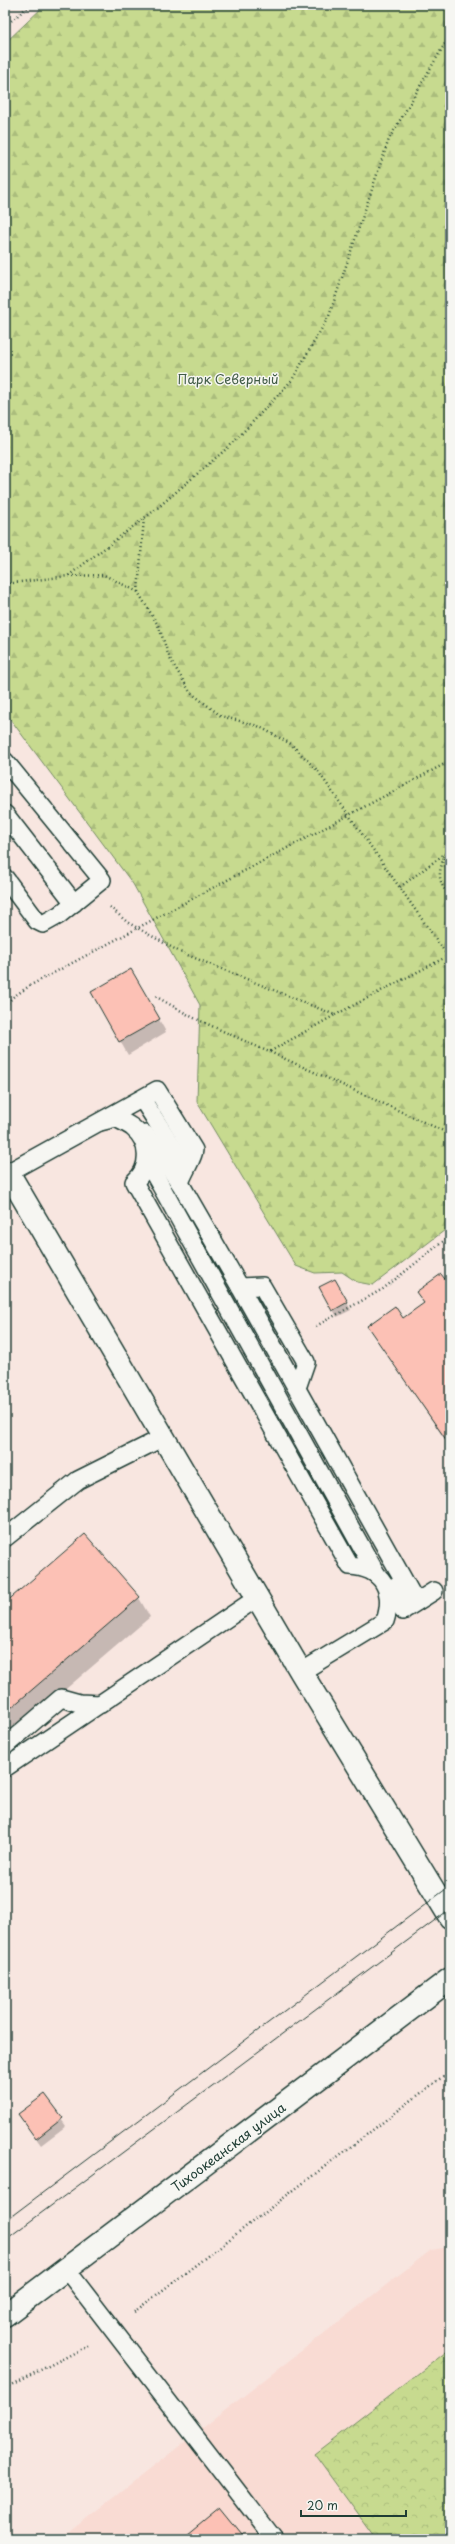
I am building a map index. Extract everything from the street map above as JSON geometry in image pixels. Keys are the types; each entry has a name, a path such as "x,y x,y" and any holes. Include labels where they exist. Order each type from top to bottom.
{"street":[{"path":"8,1174 301,1672 450,1917"},
{"name":"Тихоокеанская улица","path":"5,2314 450,1979"}],"lane":[{"path":"5,761 102,880 95,888 47,923 42,924 37,921 8,887"},
{"path":"5,814 74,903"},
{"path":"8,1174 142,1099 186,1167 180,1183"},
{"path":"126,1108 180,1183 240,1287 378,1534 409,1606"},
{"path":"100,1122 116,1118 133,1128 144,1144 148,1161 141,1176 134,1182 350,1566 365,1567 378,1576 388,1590 390,1606 385,1621"},
{"path":"240,1287 262,1286 306,1362 297,1388"},
{"path":"5,1538 78,1480 162,1438"},
{"path":"301,1672 434,1591"},
{"path":"5,1768 257,1598"},
{"path":"5,1746 61,1698 79,1703 101,1704"},
{"path":"66,2269 274,2539"}],"path":[{"path":"5,26 30,5"},
{"path":"68,576 144,518 232,444 292,380 329,316 389,139 450,35"},
{"path":"138,592 144,518"},
{"path":"5,584 68,576 104,575 138,592 159,627 169,657 190,692 221,716 258,726 291,744 317,770 449,957 335,1015 269,1052"},
{"path":"5,1006 31,984 450,761"},
{"path":"400,887 450,850"},
{"path":"445,854 439,870 440,884 450,898"},
{"path":"95,888 113,911 136,928 180,952 335,1015"},
{"path":"156,996 192,1017 450,1134"},
{"path":"293,1340 383,1289 450,1236"},
{"path":"5,2388 81,2351 112,2329 450,2071"}],"shaded area":[{"path":"450,2247 450,2539 60,2539 431,2250"}],"green space":[{"name":"Парк Северный","path":"45,5 450,5 450,1228 445,1230 373,1285 357,1282 342,1272 315,1273 296,1266 197,1102 200,1005 133,884 5,712 5,43"},
{"path":"450,2349 450,2539 376,2539 314,2454"}],"building":[{"path":"131,969 160,1019 119,1042 91,992"},
{"path":"441,1274 448,1283 450,1282 450,1440 447,1441 367,1326 395,1306 403,1318 424,1303 416,1292"},
{"path":"335,1279 348,1302 332,1311 319,1287"},
{"path":"85,1534 140,1597 5,1713 5,1603"},
{"path":"45,2094 63,2118 36,2139 18,2114"},
{"path":"220,2507 246,2539 181,2539"}],"tram line":[{"path":"5,2221 450,1886"},
{"path":"5,2240 450,1909"}]}
